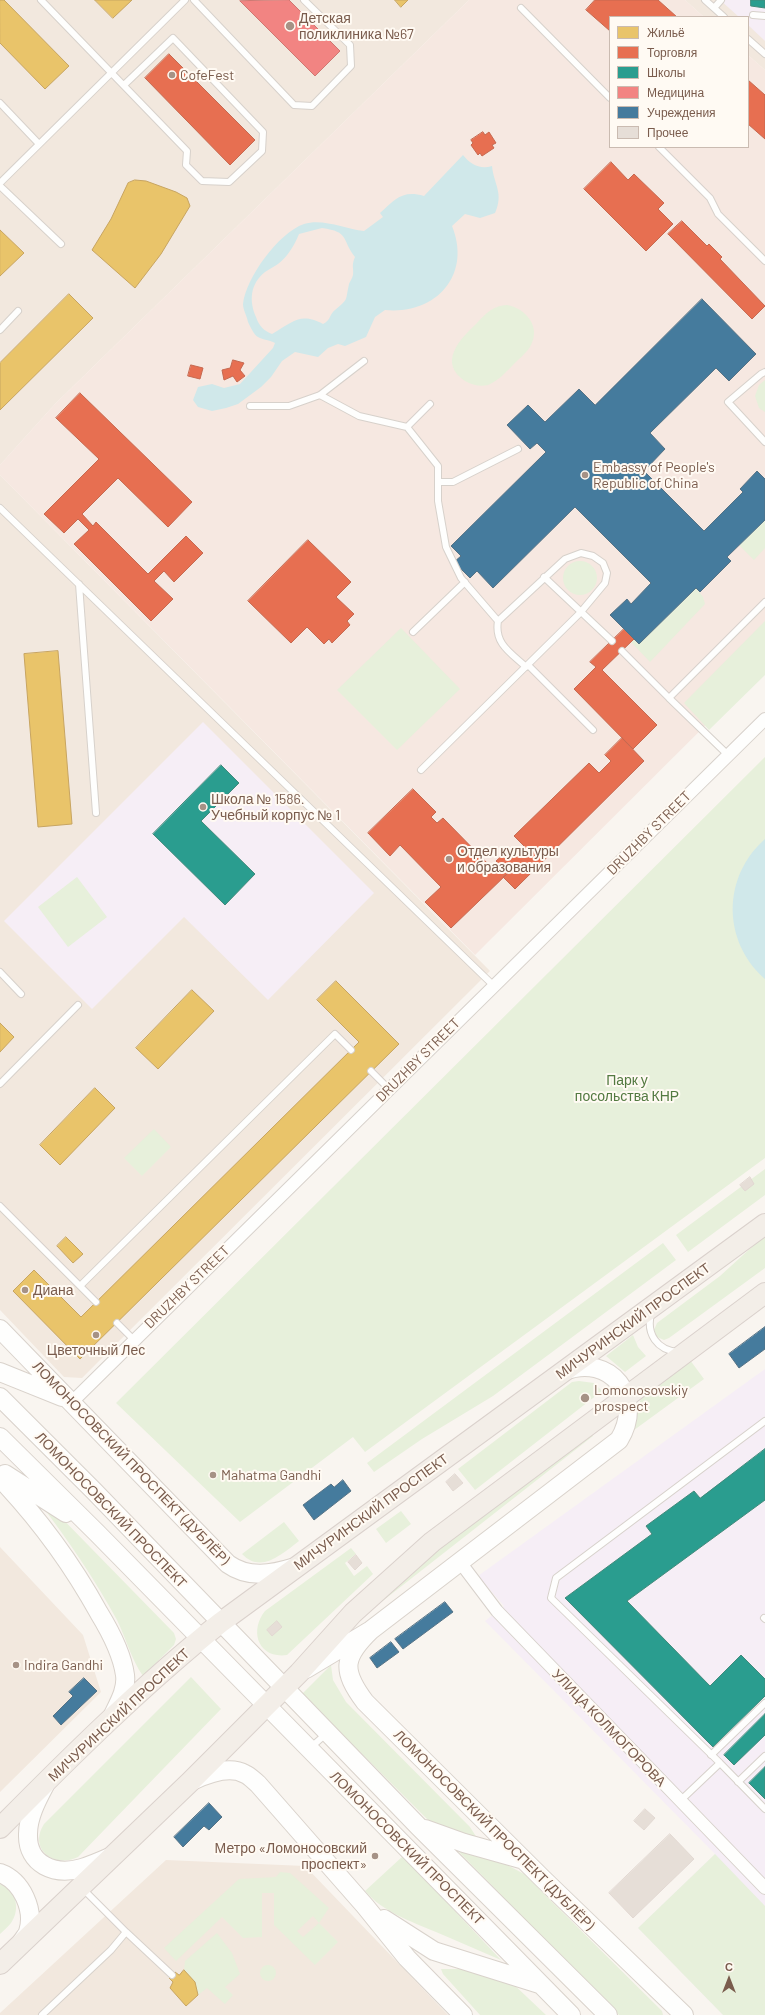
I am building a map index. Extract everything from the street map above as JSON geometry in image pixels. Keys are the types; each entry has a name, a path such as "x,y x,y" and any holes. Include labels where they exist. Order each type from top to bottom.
{"main road":[{"name":"МИЧУРИНСКИЙ ПРОСПЕКТ","path":"2,1823 200,1639 220,1623 765,1224"},
{"path":"0,1964 190,1782 299,1673 353,1613 432,1542 765,1293"},
{"name":"ЛОМОНОСОВСКИЙ ПРОСПЕКТ (ДУБЛЁР)","path":"0,1329 228,1564 246,1574 260,1575 296,1567"},
{"path":"299,1673 371,1630 619,1440 628,1422 629,1412 626,1396 620,1384 605,1371 585,1366 575,1367 564,1372"},
{"path":"0,1372 72,1402"},
{"name":"ЛОМОНОСОВСКИЙ ПРОСПЕКТ","path":"0,1397 94,1491 220,1623 419,1827 608,2015"},
{"name":"ЛОМОНОСОВСКИЙ ПРОСПЕКТ","path":"0,1437 97,1533 242,1682 261,1710 309,1749 571,2015"},
{"path":"0,1471 97,1533"},
{"path":"0,1478 30,1511 58,1547 83,1584 112,1637 125,1674 125,1688 110,1722"},
{"name":"ЛОМОНОСОВСКИЙ ПРОСПЕКТ (ДУБЛЁР)","path":"371,1630 355,1646 350,1656 350,1673 354,1688 370,1707 523,1859 683,2014"},
{"path":"190,1782 209,1773 227,1770 244,1773 258,1784 365,1906 407,1958 463,2015"},
{"path":"47,1781 36,1804 28,1833 30,1850 38,1863 46,1868 62,1871 81,1869 112,1856"},
{"path":"419,1827 474,1846 523,1859"},
{"path":"0,1873 18,1885 26,1900 30,1916 28,1932 21,1943"},
{"path":"365,1906 403,1933 434,1950 542,1985"}],"street":[{"name":"DRUZHBY STREET","path":"72,1402 765,719"},
{"name":"УЛИЦА КОЛМОГОРОВА","path":"460,1562 497,1611 765,1888"}],"lane":[{"path":"41,0 187,151 186,165 202,181 229,182 262,151 263,132 173,38 124,85"},
{"path":"61,244 0,184 185,0"},
{"path":"194,0 294,105 312,106 351,66 350,45 304,0"},
{"path":"705,0 723,16"},
{"path":"714,8 721,0"},
{"path":"521,8 609,97"},
{"path":"753,15 765,16"},
{"path":"749,40 765,54"},
{"path":"0,103 39,144"},
{"path":"660,148 710,198 718,214 765,261"},
{"path":"0,330 18,311"},
{"path":"250,406 289,406 320,395 364,361"},
{"path":"765,372 728,402 765,441"},
{"path":"320,395 359,416 407,427 438,466 438,501 446,547 465,582 498,621"},
{"path":"407,427 430,404"},
{"path":"438,482 453,482 518,449"},
{"path":"0,508 494,986"},
{"path":"421,770 527,666 580,613 605,583 607,573 602,563 593,556 581,553 565,559 544,577 498,621 496,632 500,642 527,666 592,730"},
{"path":"544,577 580,613 612,641"},
{"path":"413,632 465,582"},
{"path":"79,584 96,813"},
{"path":"669,698 765,602"},
{"path":"622,651 728,755"},
{"path":"0,972 22,994"},
{"path":"0,1084 78,1005"},
{"path":"80,1286 335,1034 351,1050"},
{"path":"372,1071 389,1089"},
{"path":"1,1210 96,1302"},
{"path":"657,1304 651,1314 649,1322 650,1330 657,1344 671,1351 679,1352 691,1348"},
{"path":"117,1323 134,1340"},
{"path":"765,1421 556,1578 551,1598 712,1755 765,1809"},
{"path":"712,1755 765,1703"},
{"path":"309,1749 327,1732"},
{"path":"738,1782 765,1756"},
{"path":"680,1801 720,1763"},
{"path":"80,1886 172,1975"},
{"path":"42,2015 111,1950 126,1932"}],"shaded area":[{"path":"0,0 469,0 55,404 0,465"},
{"path":"469,0 685,0 703,16 609,16 609,148 749,148 749,56 765,70 765,666 475,955 0,475 0,465 55,404"},
{"path":"685,0 765,0 765,70 749,56 749,16 703,16"},
{"path":"720,0 765,0 765,41 749,26 749,16 738,16"},
{"path":"0,475 490,971 82,1378 64,1377 0,1310"},
{"name":"Школа № 1586. Учебный корпус № 1","path":"203,722 374,893 268,1000 184,917 92,1009 4,921"},
{"path":"765,1369 765,2015 723,2015 638,1928 715,1854 485,1621 504,1606 478,1576"},
{"path":"0,1547 83,1635 101,1692 0,1792"},
{"path":"166,1860 305,1866 448,2015 0,2015 0,2013"}],"green space":[{"path":"507,305 520,310 530,319 534,331 534,338 531,345 504,374 492,383 485,386 479,386 465,381 457,374 453,367 452,359 454,352 463,338 485,315 492,309"},
{"path":"765,380 765,412 759,408 755,396 759,385"},
{"path":"765,520 765,548 754,560 739,545"},
{"path":"577,561 583,561 592,566 596,572 596,584 592,590 583,595 577,595 568,590 563,581 563,575 568,566"},
{"path":"696,588 703,597 705,604 650,662 631,642 634,639 639,644"},
{"path":"765,621 765,675 709,730 684,703"},
{"path":"401,628 460,689 397,750 337,690"},
{"name":"Парк у посольства КНР","path":"765,757 765,1158 365,1452 353,1437 240,1522 116,1403"},
{"path":"77,877 107,917 68,947 38,907"},
{"path":"154,1129 171,1147 142,1176 124,1158"},
{"path":"765,1169 765,1195 688,1252 676,1235"},
{"path":"765,1235 765,1268 669,1338 664,1340 657,1337 654,1330 657,1323 720,1276"},
{"path":"663,1243 676,1260 493,1396 422,1439 374,1472 367,1463"},
{"path":"633,1335 638,1347 646,1356 625,1372 606,1356"},
{"path":"690,1360 704,1379 630,1433 642,1395"},
{"path":"579,1381 594,1383 602,1391 475,1490 458,1469 572,1382"},
{"path":"589,1431 593,1436 366,1614 426,1555"},
{"path":"39,1502 48,1504 174,1633 176,1639 174,1645 143,1676 135,1663 117,1620 99,1589"},
{"path":"401,1511 411,1524 386,1543 376,1529"},
{"path":"284,1522 299,1541 279,1556 264,1562 249,1560 242,1554"},
{"path":"351,1548 356,1554 345,1563 354,1576 367,1566 373,1574 287,1655 269,1653 259,1642 257,1635 260,1619 265,1611"},
{"path":"331,1665 333,1680 346,1702 470,1827 477,1838 434,1826 302,1694"},
{"path":"191,1677 221,1709 78,1857 69,1860 60,1860 52,1858 46,1854 41,1849 39,1841 40,1833 44,1824"},
{"path":"456,1849 498,1860 524,1874 662,2011 663,2015 619,2015"},
{"path":"715,1854 765,1906 765,2015 723,2015 638,1928"},
{"path":"403,1856 501,1960 398,1915 380,1905 365,1891"},
{"path":"280,1872 290,1873 329,1908 319,1923 338,1942 315,1965 274,1925 274,1893 262,1893 262,1937 243,1938 222,1917 176,1961 164,1948 239,1879 276,1877","holes":["313,1916 319,1923 303,1937 297,1931"]},
{"path":"0,1884 10,1890 13,1895 16,1912 11,1923 0,1934"},
{"path":"217,1933 232,1953 240,1974 225,1987 233,1995 225,2004 207,1988 198,1995 195,1982 184,1970 185,1961"},
{"path":"268,1965 275,1970 276,1973 271,1980 268,1981 261,1976 260,1973 265,1966"},
{"path":"441,1969 478,1969 508,1979 546,2015 480,2015 443,1974"}],"water":[{"path":"463,155 479,167 492,166 499,194 498,206 495,213 480,218 465,214 452,226 457,244 457,260 453,275 445,288 434,299 420,306 403,310 385,310 375,317 366,337 345,346 338,344 328,348 318,357 295,352 282,361 271,377 261,387 238,404 212,411 198,407 193,400 198,387 212,384 224,388 240,384 273,348 275,343 260,338 254,332 248,322 243,304 245,293 250,282 274,246 294,229 311,222 326,223 364,231 383,217 380,213 400,197 410,194 424,196","holes":["322,228 341,234 344,237 355,257 353,275 345,301 323,324 315,320 302,319 291,322 272,334 262,328 252,305 252,293 256,282 265,272 285,258 293,247 299,234"]},
{"path":"765,839 765,979 751,964 741,946 735,928 733,909 735,890 741,872 751,854"}],"building: Жильё":[{"path":"0,0 4,0 69,66 45,89 0,43"},
{"path":"95,0 132,0 113,18"},
{"path":"395,0 408,0 401,7"},
{"path":"135,180 146,181 176,192 187,198 190,206 161,254 135,288 92,250 111,219 128,183"},
{"path":"0,230 24,253 0,276"},
{"path":"69,294 93,318 0,410 0,363"},
{"path":"58,651 72,824 38,827 24,654"},
{"path":"336,981 399,1044 80,1359 13,1291 34,1270 81,1317 359,1042 317,1000"},
{"path":"192,990 214,1011 158,1069 136,1048"},
{"path":"0,1023 14,1037 0,1052"},
{"path":"95,1088 115,1108 60,1165 40,1145"},
{"path":"66,1237 83,1254 73,1263 57,1246"},
{"path":"184,1970 195,1982 198,1995 186,2006 170,1988 173,1982 169,1978 175,1972 179,1975"}],"building: Торговля":[{"path":"595,0 658,0 676,16 609,16 609,30 586,10"},
{"path":"169,54 255,140 230,165 145,78"},
{"path":"749,81 765,95 765,139 749,125"},
{"path":"483,132 485,135 489,132 496,143 492,145 494,148 482,156 480,153 478,155 471,145 473,143 471,140"},
{"path":"611,162 628,180 634,174 664,203 658,209 673,224 646,251 584,189"},
{"path":"682,221 707,246 709,244 722,257 720,259 765,306 752,319 668,234"},
{"path":"233,360 244,363 240,370 245,376 237,382 233,376 224,380 222,370 230,368"},
{"path":"191,365 203,368 200,379 188,376"},
{"path":"80,393 192,502 168,527 118,478 82,514 93,526 96,522 148,574 186,536 203,553 174,582 164,571 154,581 173,599 151,621 74,544 89,530 78,519 64,533 44,514 99,459 56,418"},
{"path":"308,540 351,582 336,597 354,614 347,621 350,625 332,643 329,639 324,644 307,627 291,643 248,601"},
{"path":"624,629 634,639 602,670 657,725 633,749 574,689 596,667 590,662"},
{"path":"622,738 644,761 515,889 503,877 508,873 496,861 506,852 512,858 524,846 514,836 589,763 599,773 611,761 605,755"},
{"name":"Отдел культуры и образования","path":"413,789 436,812 431,817 437,823 443,818 493,869 499,863 508,873 451,928 425,902 441,887 400,845 390,856 368,833"}],"building: Школы":[{"path":"751,0 765,0 765,8 751,6"},
{"path":"221,765 239,783 201,821 255,874 225,905 153,834"},
{"path":"765,1449 765,1500 627,1601 710,1686 741,1655 765,1679 765,1696 713,1747 565,1598 652,1534 646,1526 694,1491 700,1498"},
{"path":"765,1714 765,1735 734,1765 724,1755"},
{"path":"765,1767 765,1799 749,1783"}],"building: Медицина":[{"name":"Детская поликлиника №67","path":"289,0 340,51 315,76 240,1"}],"building: Учреждения":[{"name":"Embassy of People's Republic of China","path":"702,299 756,354 729,381 716,368 650,433 665,449 644,471 704,531 743,492 740,489 757,471 765,479 765,520 727,557 731,561 700,592 696,588 639,644 610,615 627,599 631,604 651,583 575,507 493,588 477,571 470,578 454,562 461,556 451,546 546,452 537,443 530,449 507,425 528,405 545,422 579,389 595,405"},
{"path":"765,1327 765,1349 739,1368 729,1354"},
{"path":"343,1480 351,1491 314,1520 303,1505 331,1484 334,1487"},
{"path":"445,1602 453,1612 403,1649 395,1639"},
{"path":"391,1642 399,1652 377,1668 370,1658"},
{"path":"84,1678 97,1691 61,1725 53,1716 73,1696 69,1692"},
{"path":"209,1803 222,1817 209,1830 204,1826 183,1847 174,1837"}],"building: Прочее":[{"path":"750,1177 754,1184 745,1191 740,1185"},
{"path":"455,1474 463,1483 453,1491 446,1482"},
{"path":"356,1555 362,1563 355,1570 348,1562"},
{"path":"277,1621 282,1627 272,1636 267,1630"},
{"path":"645,1809 655,1818 644,1830 634,1821"},
{"path":"670,1834 694,1859 633,1918 609,1893"}],"place":[{"name":"Детская поликлиника №67","path":"290,26"},
{"name":"CofeFest","path":"172,75"},
{"name":"Embassy of People's Republic of China","path":"585,475"},
{"name":"Школа № 1586. Учебный корпус № 1","path":"203,807"},
{"name":"Отдел культуры и образования","path":"449,859"},
{"name":"Диана","path":"25,1290"},
{"name":"Цветочный Лес","path":"96,1335"},
{"name":"Lomonosovskiy prospect","path":"585,1398"},
{"name":"Mahatma Gandhi","path":"213,1475"},
{"name":"Indira Gandhi","path":"16,1665"},
{"name":"Метро «Ломоносовский проспект»","path":"375,1856"}]}
